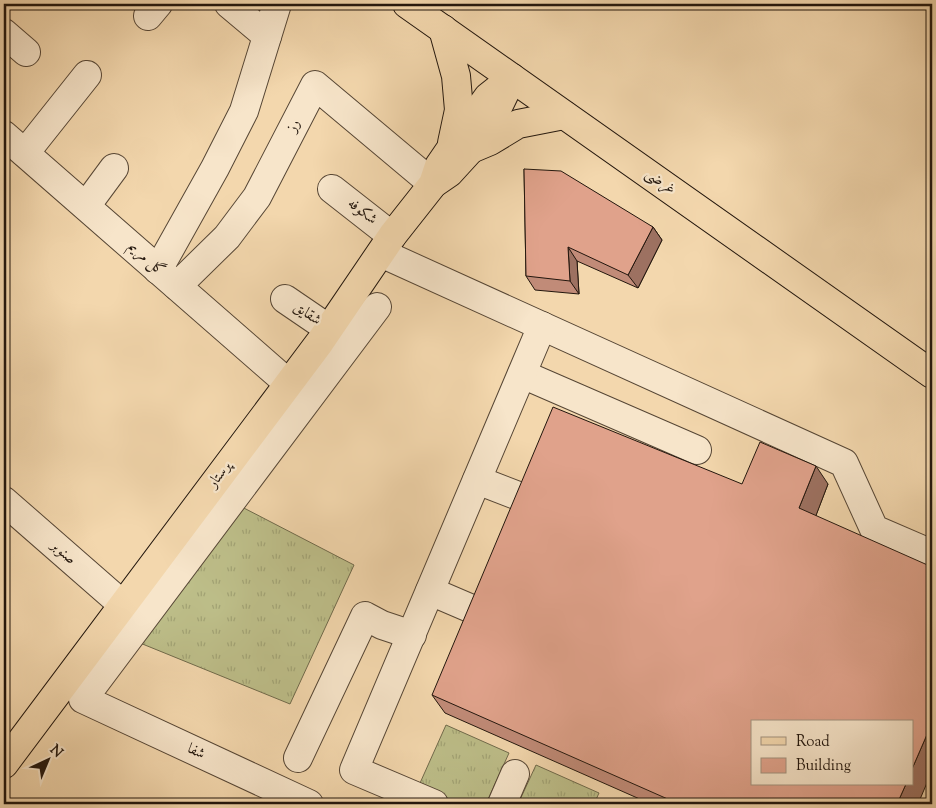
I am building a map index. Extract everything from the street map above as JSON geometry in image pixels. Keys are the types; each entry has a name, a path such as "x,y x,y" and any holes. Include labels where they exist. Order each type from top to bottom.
{"main road":[{"name":"غرضی","path":"407,4 926,367"},
{"path":"443,29 456,76 461,148"},
{"path":"461,148 499,105 512,78"},
{"path":"461,148 490,141 518,124 564,115"},
{"name":"پرستار","path":"4,764 289,384 329,329 386,244 433,184 449,173 461,148"}],"street":[{"path":"229,4 267,36"},
{"path":"168,278 215,168 244,110 278,4"},
{"path":"4,34 26,52"},
{"path":"25,153 87,75"},
{"name":"رز","path":"168,278 227,236 258,197 315,85 433,184"},
{"name":"گل مریم","path":"4,135 289,384"},
{"path":"86,206 114,168"},
{"name":"شکوفه","path":"332,189 386,244 542,326 844,463 874,529 932,554"},
{"name":"شقایق","path":"285,299 329,329"},
{"name":"شفا","path":"310,804 274,797 83,699 377,307"},
{"path":"434,804 354,770 542,326"},
{"path":"522,374 697,450"},
{"path":"477,480 534,502"},
{"name":"صنوبر","path":"4,502 123,605"},
{"path":"430,591 486,615"},
{"path":"298,758 365,616 382,625 412,635"},
{"path":"502,804 516,774"}],"green space":[{"path":"240,506 354,565 290,704 140,643"},
{"path":"446,725 509,753 486,804 443,804 416,792"},
{"path":"536,765 599,793 594,804 518,804"}],"building":[{"path":"524,169 561,171 653,227 628,275 568,247 570,281 526,276"},
{"path":"553,407 742,484 760,442 816,466 799,508 932,567 932,723 914,764 914,720 751,720 751,786 905,786 897,804 679,804 432,695"}]}
